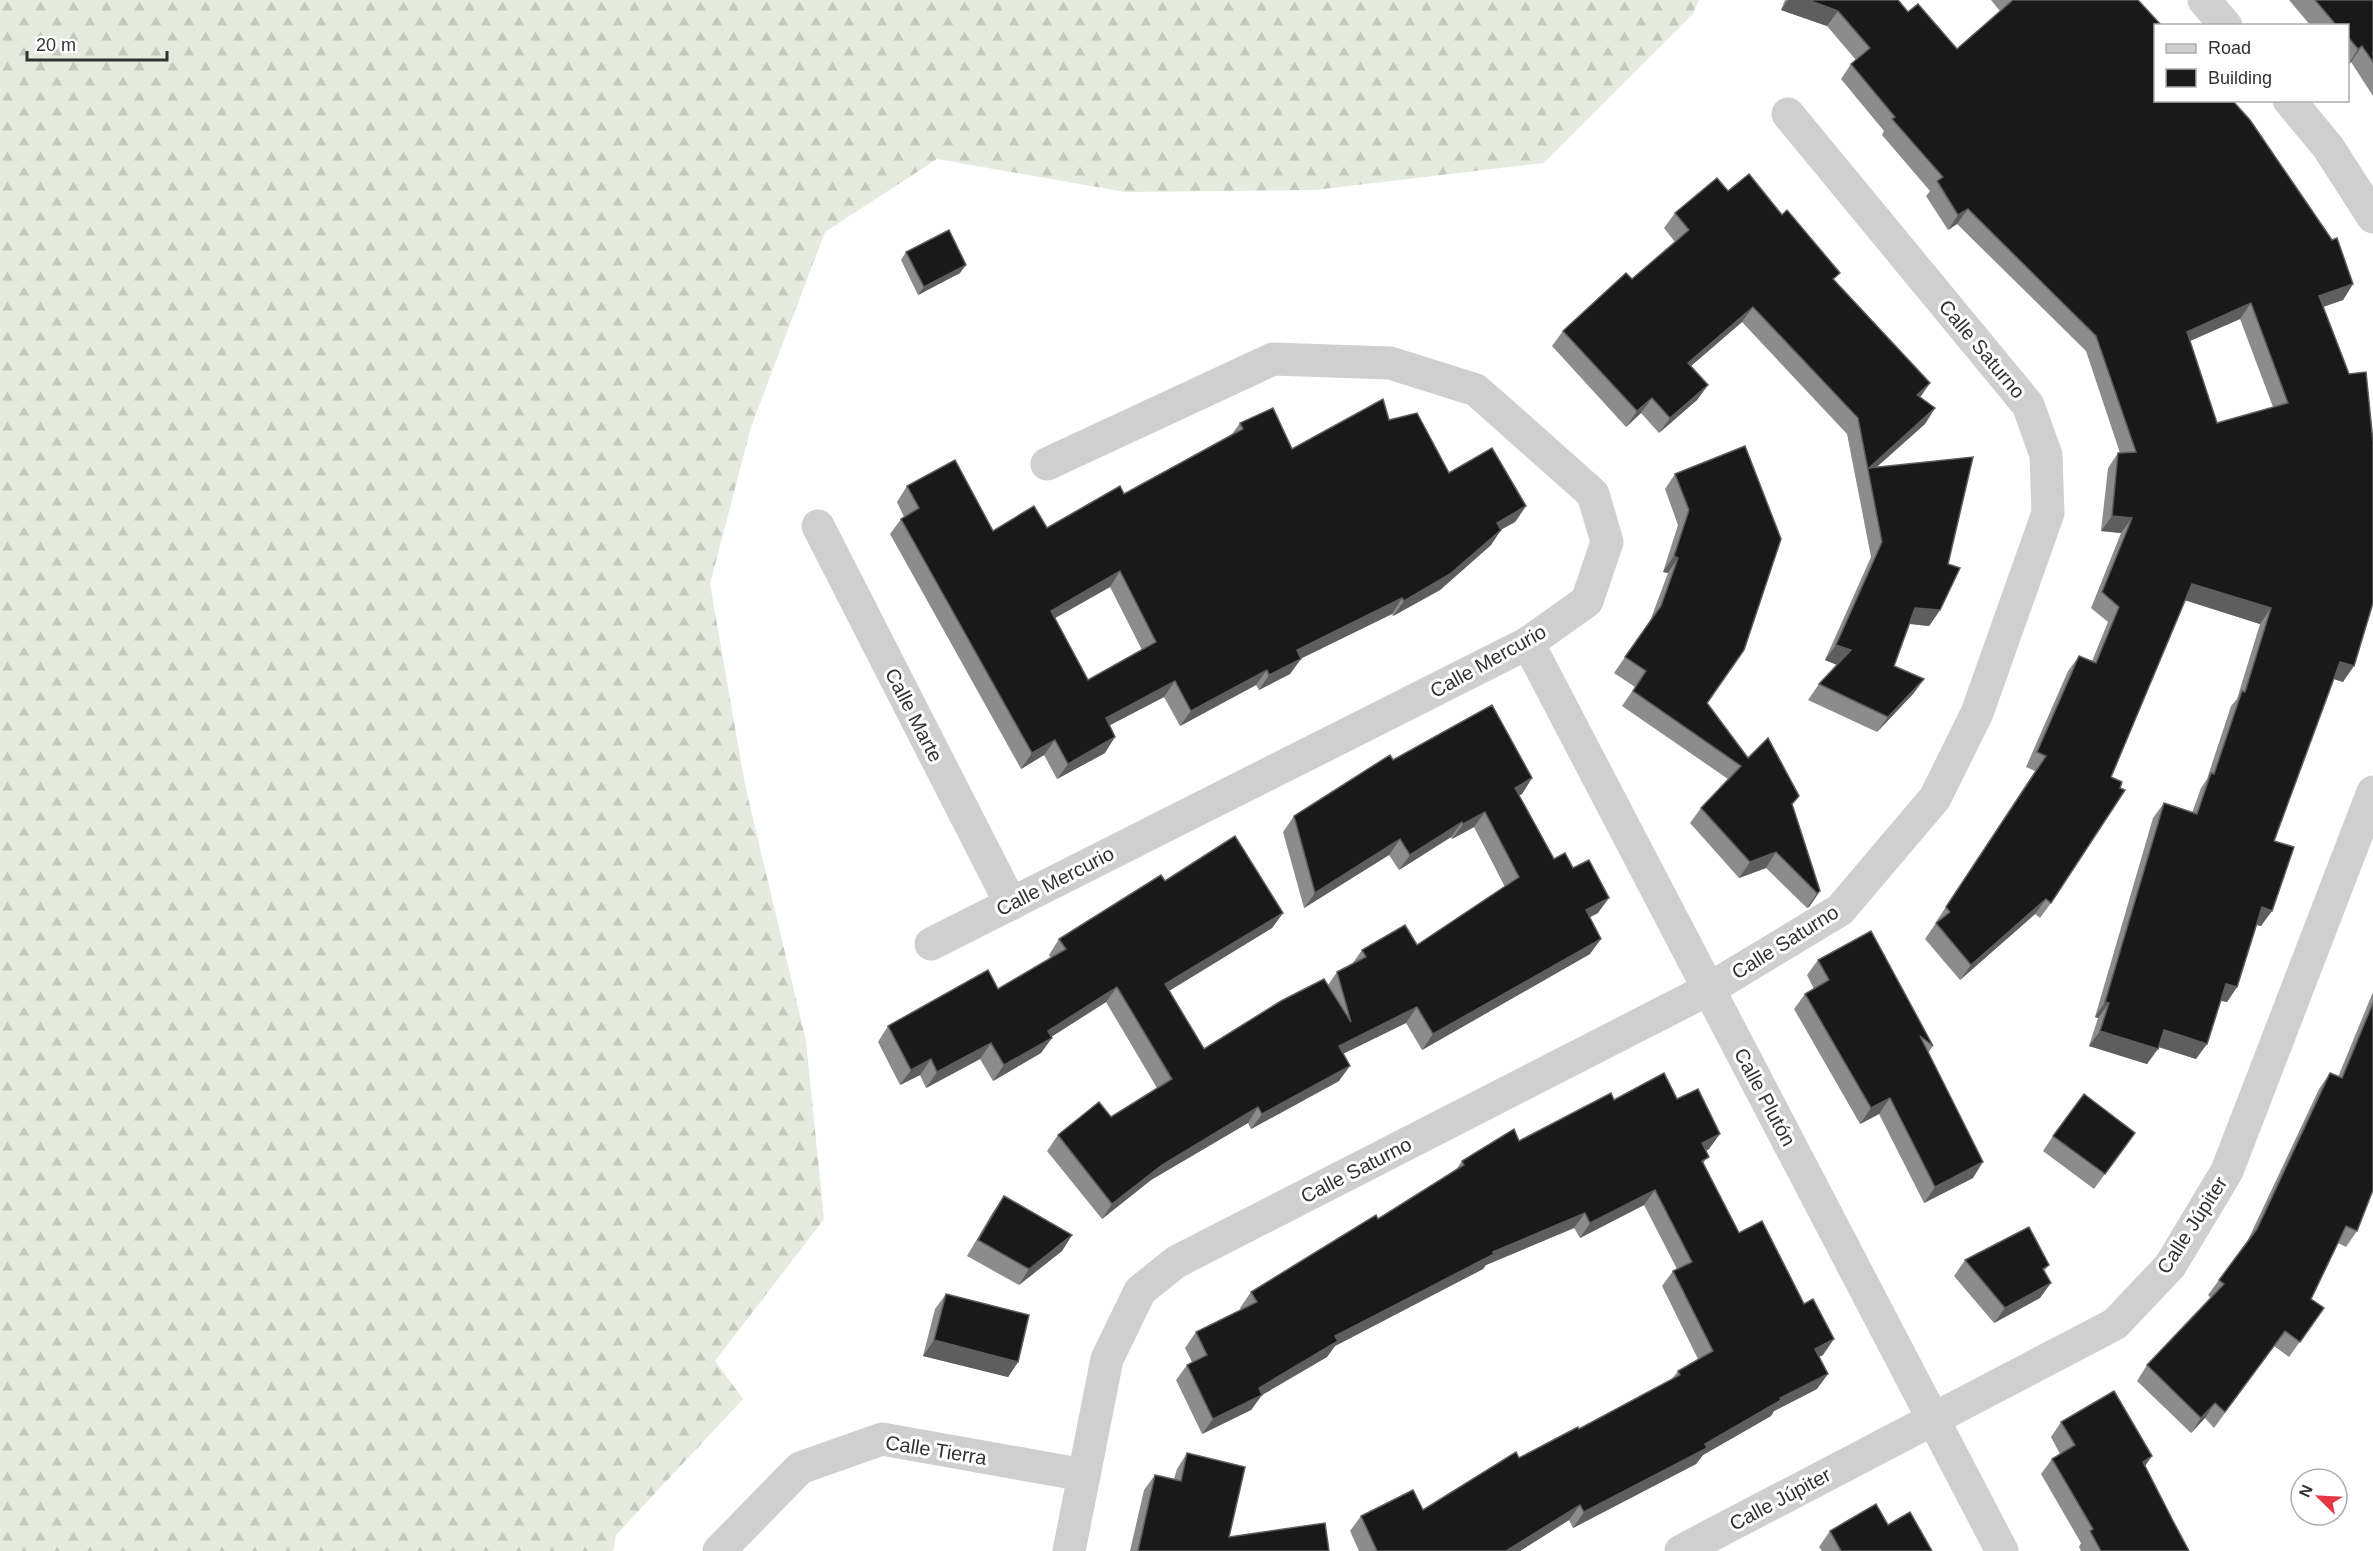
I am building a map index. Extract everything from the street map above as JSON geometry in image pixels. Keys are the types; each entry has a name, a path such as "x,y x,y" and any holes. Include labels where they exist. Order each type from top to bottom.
{"street":[{"path":"2204,0 2224,24"},
{"path":"2291,102 2328,147 2373,218"},
{"name":"Calle Saturno","path":"1069,1551 1107,1359 1140,1291 1176,1262 1709,989 1840,910 1935,798 1977,713 2048,513 2046,454 2028,405 1788,114"},
{"name":"Calle Mercurio","path":"931,944 1528,643 1587,601 1607,542 1593,494 1476,390 1390,363 1273,359 1047,464"},
{"name":"Calle Marte","path":"818,526 1011,904"},
{"name":"Calle Plutón","path":"1528,643 2002,1551"},
{"name":"Calle Júpiter","path":"1682,1551 2115,1324 2170,1266 2227,1171 2373,792"},
{"name":"Calle Tierra","path":"720,1551 800,1468 882,1439 1084,1475"}],"green space":[{"path":"0,0 1699,0 1692,15 1544,163 1315,190 1125,192 937,159 825,232 751,427 710,584 745,785 806,1041 824,1219 715,1361 743,1399 616,1535 613,1551 0,1551"}],"building":[{"path":"1808,0 1898,0 1908,12 1918,4 1957,49 2013,0 2138,0 2160,24 2154,24 2154,102 2234,102 2250,120 2332,240 2337,238 2353,284 2319,296 2349,374 2366,372 2373,442 2373,603 2354,666 2340,662 2274,841 2294,847 2272,911 2262,907 2237,987 2226,984 2207,1044 2164,1030 2158,1049 2100,1031 2109,1003 2105,1002 2164,803 2197,814 2211,773 2214,774 2242,691 2245,692 2271,608 2192,584 2111,777 2122,782 2120,788 2125,790 2051,903 2046,899 1971,965 1936,923 1950,912 1946,907 2046,756 2037,752 2079,656 2096,663 2119,607 2102,592 2132,518 2112,516 2118,453 2136,452 2096,336 1968,209 1958,215 1937,181 1943,177 1892,119 1895,117 1851,64 1870,48 1838,11","holes":["2251,303 2288,403 2217,423 2187,332"]},
{"path":"2315,0 2373,0 2373,62 2362,46 2358,49 2349,38 2349,24 2335,24"},
{"path":"1749,174 1782,215 1787,210 1840,273 1833,279 1930,383 1917,395 1935,408 1869,468 1973,457 1948,564 1960,568 1940,610 1915,608 1894,666 1924,679 1888,717 1819,684 1851,650 1836,645 1882,542 1858,418 1753,307 1688,363 1708,385 1670,418 1652,398 1637,411 1563,331 1626,273 1632,279 1689,230 1675,213 1717,178 1728,191"},
{"path":"949,230 966,265 924,287 906,252"},
{"path":"1383,399 1389,420 1417,413 1449,473 1492,448 1526,506 1497,523 1501,530 1450,574 1404,601 1402,598 1297,650 1301,659 1269,675 1267,670 1191,711 1175,681 1106,718 1115,737 1068,764 1055,740 1032,753 901,519 919,508 907,486 955,460 993,531 1034,506 1047,528 1120,486 1124,494 1243,429 1240,423 1273,408 1292,449","holes":["1120,571 1156,642 1088,680 1051,611"]},
{"path":"1745,446 1781,539 1744,650 1707,703 1748,758 1768,738 1799,796 1792,804 1820,891 1817,893 1776,852 1750,862 1701,808 1741,766 1633,691 1646,671 1625,657 1661,606 1678,558 1674,556 1689,510 1675,474"},
{"path":"1492,705 1532,778 1515,788 1554,859 1565,853 1573,868 1589,860 1609,898 1586,910 1601,939 1433,1034 1417,1007 1339,1046 1350,1066 1262,1114 1258,1107 1162,1165 1112,1204 1058,1135 1099,1102 1111,1117 1172,1079 1117,987 1048,1031 1052,1038 1004,1065 991,1043 937,1072 931,1059 911,1070 888,1026 988,970 998,989 1066,949 1059,939 1161,875 1165,881 1235,836 1283,913 1165,984 1204,1049 1281,1001 1324,979 1351,1022 1337,972 1366,957 1362,950 1405,925 1417,945 1519,877 1485,812 1463,824 1462,822 1410,855 1400,839 1315,893 1294,816 1390,755 1393,760"},
{"path":"1871,931 1933,1046 1920,1036 1983,1162 1935,1187 1890,1098 1871,1108 1805,994 1829,980 1818,960"},
{"path":"2373,1003 2373,1190 2357,1231 2346,1226 2311,1299 2324,1308 2300,1342 2285,1331 2225,1412 2215,1403 2201,1418 2147,1365 2224,1284 2219,1280 2257,1229 2330,1073 2342,1078"},
{"path":"1664,1073 1677,1099 1698,1089 1720,1134 1702,1143 1709,1157 1702,1161 1739,1233 1762,1221 1804,1304 1813,1299 1834,1339 1815,1349 1828,1374 1780,1398 1781,1400 1705,1444 1707,1448 1584,1512 1580,1505 1506,1551 1377,1551 1361,1516 1413,1490 1423,1510 1516,1452 1519,1458 1578,1427 1579,1429 1680,1375 1678,1371 1713,1351 1673,1271 1692,1262 1655,1190 1590,1223 1585,1213 1493,1252 1494,1254 1335,1336 1338,1341 1259,1388 1262,1395 1213,1419 1187,1365 1207,1355 1196,1332 1257,1302 1251,1292 1376,1215 1378,1219 1464,1165 1462,1161 1514,1129 1519,1141 1611,1093 1614,1100"},
{"path":"2084,1094 2135,1133 2105,1174 2053,1136"},
{"path":"1004,1196 1072,1235 1029,1269 978,1240"},
{"path":"2029,1227 2049,1265 2043,1269 2051,1283 2005,1308 1965,1260"},
{"path":"946,1294 1029,1315 1018,1362 934,1340"},
{"path":"2114,1391 2152,1456 2143,1462 2189,1551 2101,1551 2090,1531 2093,1529 2052,1459 2075,1445 2061,1422"},
{"path":"1187,1453 1245,1467 1229,1537 1325,1523 1329,1551 1138,1551 1155,1475 1181,1481"},
{"path":"1876,1504 1888,1525 1910,1512 1932,1551 1841,1551 1830,1531"}]}
